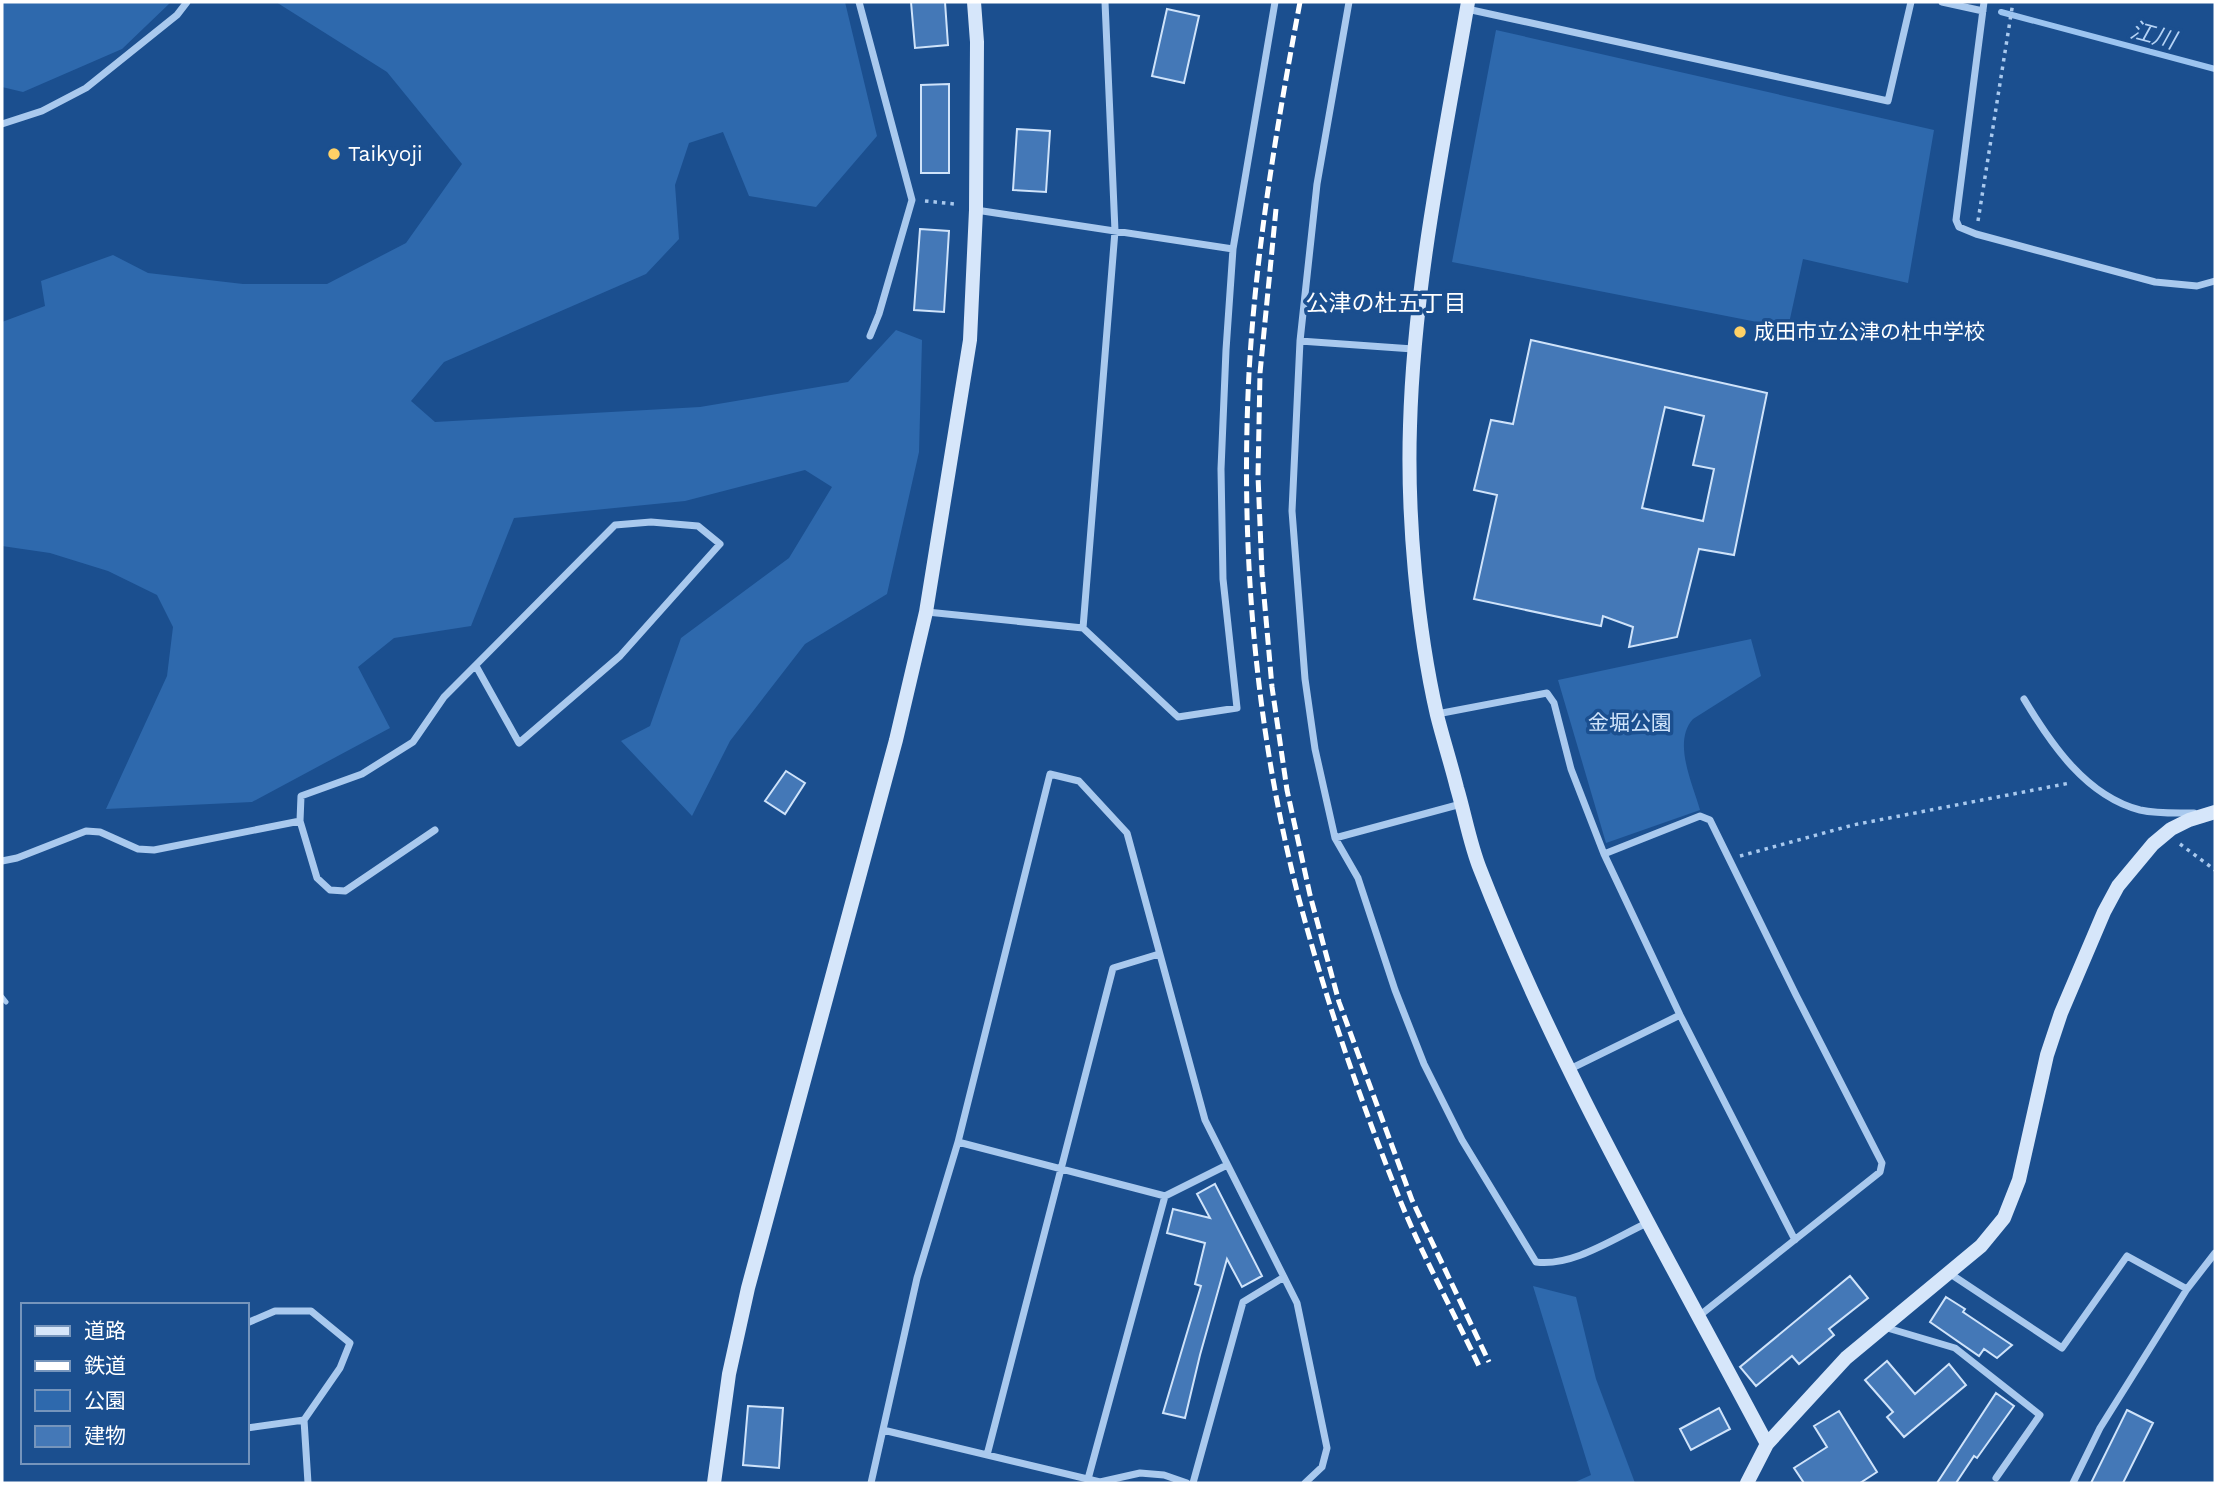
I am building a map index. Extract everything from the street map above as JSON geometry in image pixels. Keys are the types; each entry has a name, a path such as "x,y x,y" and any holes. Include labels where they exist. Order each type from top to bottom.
{"street":[{"path":"2,124 42,111 86,88 177,16 187,2"},
{"path":"859,2 912,200 870,336"},
{"path":"714,1483 729,1374 748,1288 896,740 926,612 970,340 976,210 977,42 974,2"},
{"path":"1083,628 1115,231 1105,2"},
{"path":"926,612 1083,628 1178,717 1237,708 1223,579 1222,469 1233,249 1275,2"},
{"path":"1349,2 1317,184 1300,341 1292,511 1305,679 1315,749 1335,838 1358,878 1395,990 1424,1064 1462,1140 1536,1262 1548,1263 1573,1258 1649,1222"},
{"path":"1767,1444 1540,1010 1478,866 1437,714 1420,600 1411,507 1409,430 1413,349 1419,294 1468,5 1888,101 1911,2"},
{"path":"1942,2 1983,11"},
{"path":"1984,2 1956,220 1959,227 1976,234 2155,282 2197,286 2215,281"},
{"path":"976,210 1233,249"},
{"path":"1300,341 1413,349"},
{"path":"435,830 345,891 330,890 317,878 300,821 301,796 362,774 412,742 444,698 615,525 651,522 698,526 720,544 620,656 519,743 476,666"},
{"path":"1437,714 1547,693 1554,703 1571,769 1604,854 1680,1014 1795,1240"},
{"path":"2024,699 2042,729 2067,760 2086,780 2114,800 2158,813 2212,813"},
{"path":"871,1483 917,1278 958,1142 1050,774 1079,781 1126,833 1205,1121 1297,1303 1327,1448 1322,1467 1305,1483"},
{"path":"1335,838 1461,804"},
{"path":"1747,1483 1767,1444 1846,1358 1981,1246 2004,1218 2019,1180 2047,1055 2087,948 2118,886 2135,863 2166,833 2189,820 2212,813"},
{"path":"1604,854 1700,816 1710,820 1882,1163 1880,1172 1699,1316"},
{"path":"2,861 17,858 86,831 100,832 138,849 154,850 300,821"},
{"path":"987,1455 1112,968 1159,954"},
{"path":"1570,1069 1680,1014"},
{"path":"958,1142 1165,1196 1227,1165"},
{"path":"1088,1479 1165,1196"},
{"path":"2073,1483 2100,1428 2188,1289 2215,1253"},
{"path":"1949,1273 2062,1348 2127,1256 2188,1289"},
{"path":"1193,1483 1243,1302 1284,1277"},
{"path":"248,1323 275,1311 311,1311 350,1343 340,1368 304,1420 308,1483"},
{"path":"1883,1326 1955,1348 2039,1415 1996,1478"},
{"path":"248,1428 304,1420"},
{"path":"883,1430 1100,1482 1140,1473 1164,1475 1187,1483"}],"path":[{"path":"1976,234 2014,2"},
{"path":"912,200 955,204"},
{"path":"1729,859 1853,825 2086,780"},
{"path":"2166,833 2215,870"}],"green space":[{"path":"2,2 171,2 122,49 23,92 2,87"},
{"path":"276,2 845,2 877,136 816,207 749,196 723,132 689,143 675,185 679,239 646,274 444,362 411,401 435,422 700,407 848,382 896,330 922,340 919,452 887,594 805,644 730,741 692,816 621,741 650,726 681,638 789,558 832,487 805,470 685,501 514,518 471,626 394,638 358,667 390,728 252,802 106,809 167,676 173,627 157,595 108,571 50,553 2,546 2,322 45,306 41,281 113,255 148,273 243,284 327,284 406,243 462,164 387,72"},
{"path":"1496,30 1934,130 1908,283 1803,259 1788,328 1452,262"},
{"name":"金堀公園","path":"1751,639 1761,676 1693,719 1687,728 1684,751 1700,810 1606,843 1558,680"},
{"path":"1533,1286 1576,1297 1596,1379 1635,1483 1573,1483 1591,1475"}],"building":[{"path":"911,2 945,2 948,45 915,48"},
{"path":"1167,9 1199,16 1184,83 1152,76"},
{"path":"949,84 949,173 921,173 921,85"},
{"path":"1017,129 1050,131 1046,192 1013,190"},
{"path":"920,229 949,231 944,312 914,310"},
{"path":"1531,340 1767,393 1734,555 1699,549 1677,637 1629,647 1633,627 1603,616 1601,626 1474,599 1497,495 1474,490 1491,420 1513,424","holes":["1665,407 1704,416 1693,465 1714,469 1703,521 1642,508"]},
{"path":"786,771 805,783 785,814 765,801"},
{"path":"1215,1184 1262,1276 1242,1287 1227,1259 1185,1418 1163,1413 1201,1286 1195,1284 1205,1243 1167,1233 1173,1209 1210,1218 1197,1194"},
{"path":"1850,1276 1868,1298 1829,1329 1834,1335 1799,1364 1792,1356 1756,1386 1740,1367"},
{"path":"1946,1297 1965,1309 1963,1312 2012,1345 1997,1358 1984,1349 1979,1356 1930,1322"},
{"path":"1887,1361 1915,1394 1949,1364 1966,1385 1904,1437 1887,1417 1893,1412 1865,1380"},
{"path":"1996,1393 2014,1406 1956,1483 1937,1483"},
{"path":"748,1406 783,1408 779,1468 743,1465"},
{"path":"1719,1408 1730,1429 1691,1450 1680,1429"},
{"path":"2127,1410 2153,1423 2123,1483 2091,1483"},
{"path":"1839,1411 1877,1472 1860,1483 1804,1483 1794,1468 1827,1447 1814,1426"}],"waterway":[{"name":"江川","path":"2001,12 2215,69"}],"railway":[{"path":"1300,2 1268,187 1249,373 1249,572 1261,704 1271,770 1299,899 1358,1089 1409,1221 1479,1366"},
{"path":"1276,209 1260,373 1258,476 1262,573 1272,687 1287,790 1310,895 1339,1002 1412,1200 1489,1362"}],"place":[{"name":"Taikyoji","path":"334,154"},
{"name":"成田市立公津の杜中学校","path":"1740,332"}],"district":[{"name":"公津の杜五丁目","path":"1386,303"}]}
